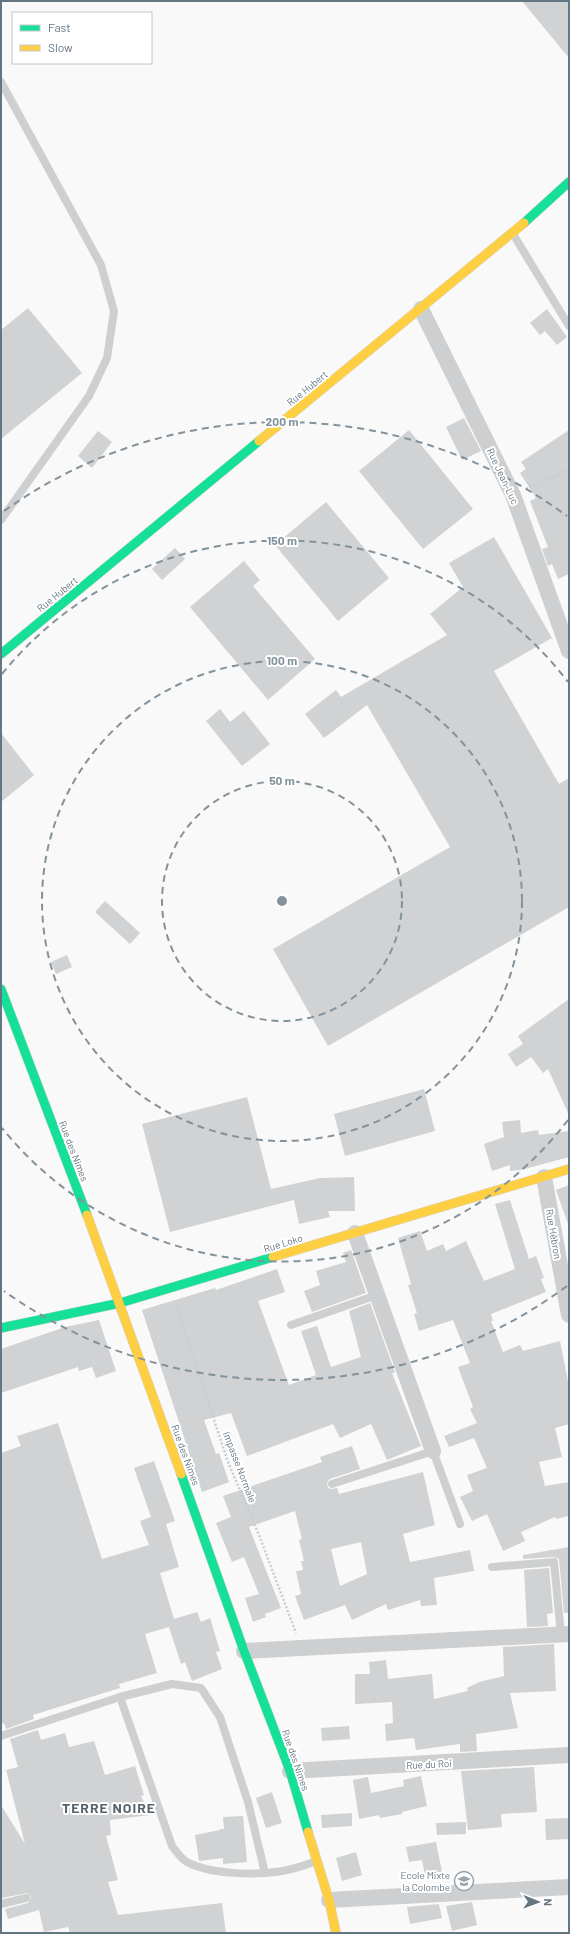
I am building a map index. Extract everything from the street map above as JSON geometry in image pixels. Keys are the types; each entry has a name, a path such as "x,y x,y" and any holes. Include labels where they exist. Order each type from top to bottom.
{"street":[{"name":"Rue Hubert","path":"1,654 512,233 569,182"},
{"name":"Rue Jean-Luc","path":"421,308 513,495 569,651"},
{"name":"Rue des Nimes","path":"1,989 120,1303 244,1651 290,1771 329,1900 336,1933"},
{"name":"Rue Loko","path":"1,1328 120,1303 569,1169"},
{"name":"Rue Hébron","path":"544,1177 569,1315"},
{"path":"355,1233 433,1450"},
{"path":"244,1651 565,1635"},
{"name":"Rue du Roi","path":"290,1771 569,1755"},
{"path":"329,1900 569,1887"}],"lane":[{"path":"1,82 100,266 114,311 107,358 89,396 1,520"},
{"path":"512,233 569,326"},
{"path":"291,1325 377,1295"},
{"path":"332,1484 433,1450 460,1524"},
{"path":"492,1567 554,1562 565,1635"},
{"path":"1,1736 120,1697 172,1684 201,1688 220,1717 248,1802 265,1873"},
{"path":"120,1697 172,1846 186,1862 209,1869 265,1873 296,1868 317,1862"},
{"path":"1,1904 26,1898"}],"path":[{"path":"513,495 569,470"},
{"name":"Impasse Normale","path":"170,1288 228,1462 259,1534 302,1648"}],"building":[{"path":"522,1 569,1 569,58"},
{"path":"28,308 82,373 1,439 1,330"},
{"path":"547,309 567,337 557,345 545,331 540,335 530,323"},
{"path":"464,418 481,451 462,460 446,427"},
{"path":"409,430 473,509 423,549 359,471"},
{"path":"569,430 569,574 558,579 552,564 548,566 542,549 548,547 530,501 536,498 520,473 526,469 521,462"},
{"path":"98,431 112,442 92,468 78,456"},
{"path":"326,502 389,578 338,621 275,545"},
{"path":"494,537 552,638 494,671 559,784 569,778 569,907 328,1046 273,949 450,847 367,705 324,738 305,714 336,690 341,697 447,635 430,614 463,587 449,563"},
{"path":"175,548 185,559 162,580 152,569"},
{"path":"244,561 260,580 253,586 315,659 268,700 190,607"},
{"path":"220,709 230,722 244,711 270,744 242,766 206,721"},
{"path":"1,733 34,775 1,802"},
{"path":"105,901 140,933 130,944 95,912"},
{"path":"67,955 72,967 56,974 51,962"},
{"path":"569,999 569,1115 548,1069 543,1073 531,1057 516,1067 508,1054 523,1044 518,1036"},
{"path":"424,1089 435,1131 345,1156 334,1114"},
{"path":"247,1097 271,1189 320,1178 354,1177 355,1211 328,1211 330,1217 299,1224 294,1200 170,1232 142,1124"},
{"path":"520,1120 521,1133 538,1130 539,1135 569,1131 569,1157 521,1170 510,1171 510,1165 492,1171 484,1144 504,1137 502,1122"},
{"path":"569,1185 569,1224 568,1224 556,1190"},
{"path":"510,1200 529,1259 536,1256 544,1278 541,1279 546,1292 491,1314 493,1321 491,1321 503,1352 520,1345 523,1351 560,1341 569,1386 569,1424 555,1428 562,1457 539,1462 545,1486 569,1482 569,1516 556,1519 555,1517 521,1532 525,1541 503,1551 487,1514 472,1521 460,1497 473,1491 467,1475 487,1468 474,1438 449,1447 444,1436 477,1423 470,1409 473,1407 458,1367 470,1363 453,1320 419,1331 414,1314 417,1313 408,1285 411,1284 398,1238 420,1231 427,1251 443,1244 446,1251 466,1241 484,1281 515,1269 495,1204"},
{"path":"351,1250 366,1293 312,1312 304,1291 320,1285 316,1271 346,1262 343,1253"},
{"path":"277,1269 285,1292 258,1301 289,1385 316,1375 301,1331 317,1326 331,1367 361,1357 349,1311 370,1303 395,1372 392,1373 421,1446 387,1460 371,1424 340,1438 333,1424 247,1456 231,1413 204,1420 216,1454 219,1453 229,1482 202,1492 142,1310 215,1288 216,1290"},
{"path":"99,1320 116,1371 96,1378 92,1367 79,1371 78,1367 1,1393 1,1349 65,1327"},
{"path":"58,1423 102,1559 149,1545 140,1521 151,1517 134,1468 154,1461 175,1521 166,1524 179,1567 160,1573 174,1619 197,1612 201,1622 210,1618 220,1651 216,1652 222,1669 192,1681 185,1662 181,1664 169,1627 145,1634 157,1673 119,1684 120,1688 33,1715 34,1719 6,1729 4,1723 1,1724 1,1453 21,1446 17,1436"},
{"path":"352,1446 360,1469 330,1479 327,1482 328,1488 337,1488 339,1494 423,1472 435,1525 403,1534 410,1562 470,1550 474,1571 434,1578 437,1605 421,1606 420,1600 388,1610 386,1604 352,1620 345,1605 304,1620 295,1596 301,1594 296,1571 303,1570 301,1561 304,1561 299,1540 302,1539 295,1511 249,1527 281,1608 265,1614 266,1617 253,1622 245,1598 259,1594 244,1557 232,1562 216,1523 231,1517 223,1496 322,1462 320,1457","holes":["361,1542 367,1574 340,1586 331,1549"]},
{"path":"569,1547 569,1613 564,1613 559,1559 554,1557 523,1559 523,1555"},
{"path":"549,1568 553,1613 547,1614 548,1626 527,1627 524,1570"},
{"path":"554,1644 556,1691 510,1693 518,1728 476,1734 477,1751 460,1752 460,1744 416,1750 414,1738 386,1741 385,1724 393,1723 392,1702 355,1704 355,1674 370,1674 369,1662 386,1660 388,1679 432,1674 434,1699 468,1691 467,1688 479,1682 504,1676 503,1647"},
{"path":"349,1726 350,1739 322,1741 321,1728"},
{"path":"38,1730 41,1740 65,1733 69,1747 94,1741 105,1775 135,1766 144,1795 141,1796 150,1815 110,1820 111,1835 106,1836 118,1880 108,1882 118,1915 222,1903 226,1933 70,1933 68,1927 44,1932 39,1910 8,1919 5,1909 28,1903 31,1897 27,1893 2,1898 1,1895 1,1805 25,1844 6,1770 18,1767 10,1739"},
{"path":"534,1767 537,1812 501,1814 502,1827 468,1830 461,1771"},
{"path":"421,1776 427,1806 402,1812 402,1814 380,1818 379,1815 359,1819 353,1780 368,1777 371,1793 404,1786 403,1780"},
{"path":"272,1792 282,1823 266,1828 256,1798"},
{"path":"352,1813 352,1826 322,1828 321,1815"},
{"path":"243,1816 247,1862 223,1864 223,1858 199,1861 195,1835 224,1829 223,1817"},
{"path":"569,1818 569,1839 546,1840 545,1819"},
{"path":"466,1822 466,1834 437,1835 436,1823"},
{"path":"436,1842 442,1872 425,1875 422,1860 409,1862 406,1847"},
{"path":"356,1852 362,1875 342,1881 336,1858"},
{"path":"472,1902 477,1925 452,1931 446,1906"},
{"path":"439,1904 442,1918 410,1924 407,1907"}],"traffic: fast":[{"path":"524,223 569,182"},
{"path":"1,654 259,441"},
{"path":"1,989 87,1215"},
{"path":"1,1328 120,1303 273,1257"},
{"path":"181,1474 244,1651 290,1771 308,1832"}],"traffic: slow":[{"path":"259,441 524,223"},
{"path":"273,1257 569,1169"},
{"path":"87,1215 181,1474"},
{"path":"308,1832 329,1900 336,1933"}],"place":[{"name":"Ecole Mixte la Colombe","path":"464,1881"}],"district":[{"name":"TERRE NOIRE","path":"109,1807"}]}
